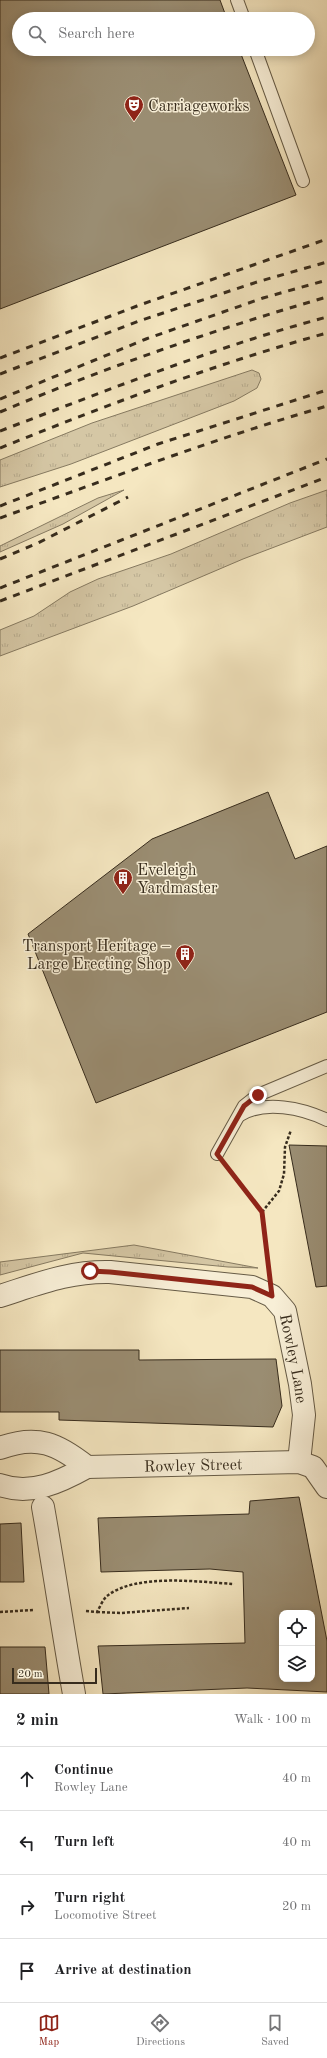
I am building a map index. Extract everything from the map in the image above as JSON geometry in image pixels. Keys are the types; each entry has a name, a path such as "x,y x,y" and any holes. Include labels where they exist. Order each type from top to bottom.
{"street":[{"name":"Rowley Lane","path":"0,1296 68,1274 90,1271 252,1287 272,1296 285,1311 300,1384 304,1415 299,1462"},
{"path":"0,1448 41,1442 66,1450 87,1467"},
{"name":"Rowley Street","path":"0,1485 34,1489 60,1482 87,1467 299,1462"},
{"path":"299,1462 313,1467 327,1487"},
{"path":"43,1507 58,1590 74,1694"}],"lane":[{"path":"237,0 241,12"},
{"path":"258,56 303,181"},
{"path":"217,1154 244,1106 258,1095 327,1066"},
{"path":"239,1116 248,1110 261,1108 299,1110 313,1113 327,1120"}],"path":[{"path":"262,1212 279,1191 284,1174 285,1147 299,1110"},
{"path":"217,1154 262,1212 272,1296"},
{"path":"98,1612 106,1597 124,1585 167,1580 234,1584"},
{"path":"0,1612 60,1610 121,1613 189,1608"}],"green space":[{"path":"252,370 259,373 261,379 257,388 234,401 71,464 0,487 0,460 92,423"},
{"path":"124,490 63,524 0,552 0,546 98,498"},
{"path":"327,490 327,527 243,559 133,606 0,656 0,630 34,616 70,592 98,579 171,554 290,503"},
{"path":"134,1245 258,1268 228,1267 83,1253 0,1275 0,1262"}],"building":[{"name":"Carriageworks","path":"0,0 220,0 224,12 12,12 12,56 242,56 296,195 0,309"},
{"name":"Transport Heritage – Large Erecting Shop","path":"268,792 295,859 327,846 327,1012 96,1103 28,934 152,839"},
{"path":"289,1145 327,1146 327,1286 316,1287"},
{"path":"0,1350 139,1350 139,1360 276,1359 282,1406 273,1427 59,1420 59,1412 0,1412"},
{"path":"299,1497 327,1641 327,1692 247,1688 103,1694 98,1646 245,1643 243,1572 210,1569 101,1572 98,1518 249,1514 250,1501"},
{"path":"21,1523 24,1582 0,1582 0,1524"},
{"path":"0,1647 45,1647 49,1694 0,1694"}],"railway":[{"path":"0,358 137,306 327,239"},
{"path":"0,374 139,321 257,282 327,262"},
{"path":"0,399 146,339 263,298 327,280"},
{"path":"0,412 121,364 244,322 327,297"},
{"path":"0,431 203,355 327,317"},
{"path":"0,448 80,416 162,386 244,358 327,333"},
{"path":"0,506 158,444 327,390"},
{"path":"0,518 203,445 327,406"},
{"path":"0,588 327,459"},
{"path":"0,601 327,477"},
{"path":"0,559 38,543 128,497"}],"place":[{"name":"Carriageworks","path":"134,122"},
{"name":"Eveleigh Yardmaster","path":"123,895"},
{"name":"Transport Heritage – Large Erecting Shop","path":"185,971"}],"route":[{"path":"90,1271 252,1287 272,1296 262,1212 217,1154 244,1106 258,1095"}]}
